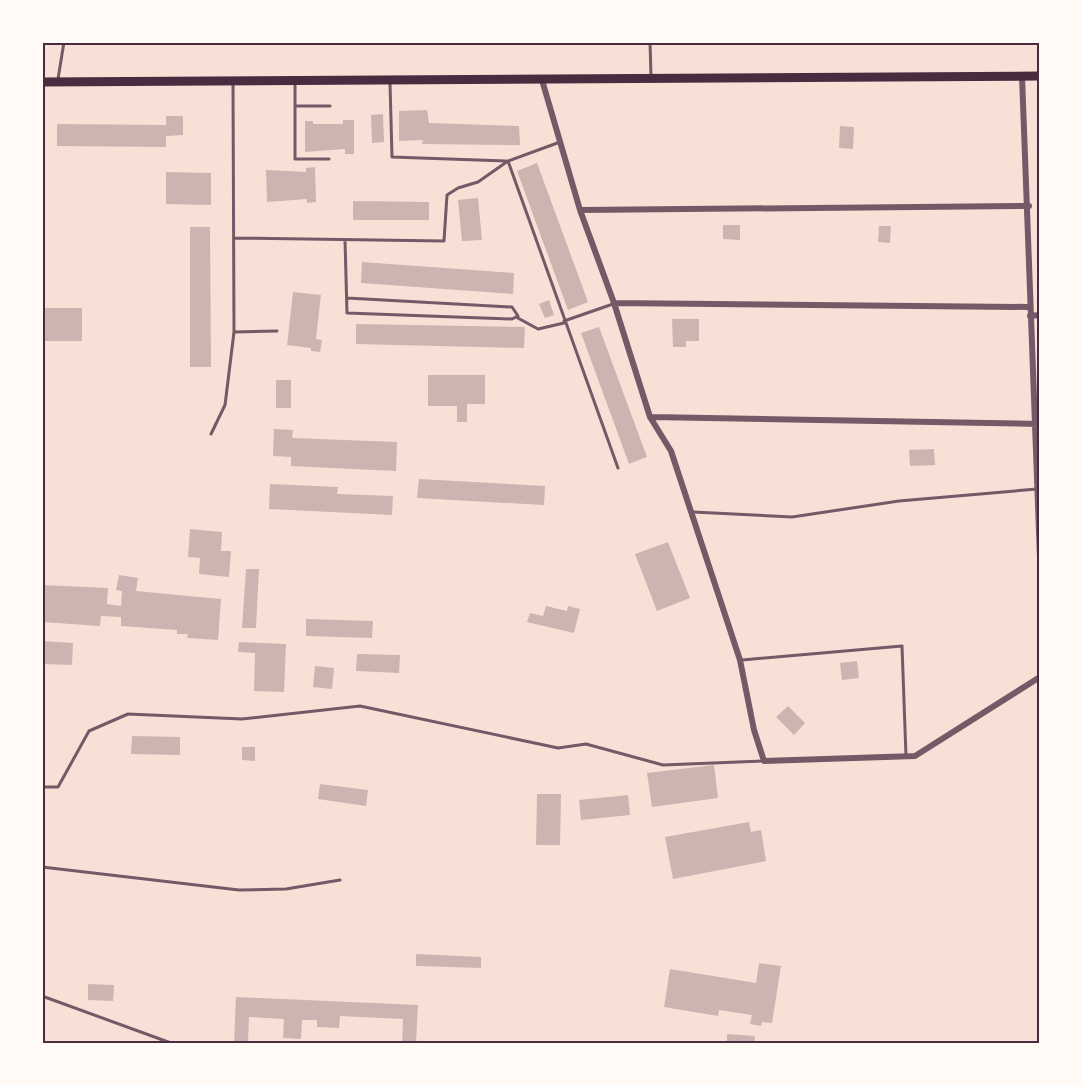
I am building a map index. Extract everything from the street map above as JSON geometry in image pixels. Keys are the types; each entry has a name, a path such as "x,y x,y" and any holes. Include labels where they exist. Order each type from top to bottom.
{"main road":[{"path":"42,82 1040,76"}],"street":[{"path":"1022,76 1029,206 1029,307 1037,424 1040,558"},
{"path":"542,80 580,210 614,303 650,417 671,451 740,660 754,730 764,760 915,756 1040,677"},
{"path":"580,210 1029,206"},
{"path":"614,303 1029,307"},
{"path":"1030,316 1040,315"},
{"path":"650,417 1037,424"}],"lane":[{"path":"57,82 64,42"},
{"path":"650,42 651,79"},
{"path":"211,434 225,405 234,332 234,81"},
{"path":"295,81 295,159 329,159"},
{"path":"390,81 392,157 508,161"},
{"path":"295,106 330,106"},
{"path":"234,238 444,241 447,195 458,188 478,182 508,161 560,142"},
{"path":"508,161 618,468"},
{"path":"345,240 347,313 512,319 516,317 538,329 614,303"},
{"path":"347,298 512,307 517,311 516,317"},
{"path":"234,332 277,332"},
{"path":"691,512 792,517 898,501 1037,489"},
{"path":"740,660 902,646 906,756"},
{"path":"42,787 58,787 89,731 128,714 242,719 360,706 558,748 586,744 663,765 764,760"},
{"path":"42,867 239,890 286,890 340,880"},
{"path":"42,996 171,1043"}],"building":[{"path":"427,110 429,123 519,126 520,145 422,144 423,140 399,141 399,111"},
{"path":"383,114 384,142 372,143 371,115"},
{"path":"166,116 183,116 183,135 166,136 166,147 57,146 57,124 166,125"},
{"path":"343,120 354,120 354,154 345,154 345,149 305,152 305,121 313,121 313,124 343,124"},
{"path":"840,126 854,127 853,149 839,148"},
{"path":"537,163 588,302 568,310 517,171"},
{"path":"315,167 316,202 307,203 307,199 267,202 266,170 306,172 306,168"},
{"path":"166,172 211,173 211,205 166,204"},
{"path":"478,198 482,240 462,241 458,200"},
{"path":"353,201 429,202 429,220 353,220"},
{"path":"723,225 740,225 740,240 723,239"},
{"path":"879,226 891,226 890,243 878,242"},
{"path":"190,227 210,227 211,367 190,367"},
{"path":"362,262 514,273 513,294 361,283"},
{"path":"293,292 321,295 316,339 322,340 320,352 311,351 311,348 287,345"},
{"path":"549,300 554,315 545,318 539,304"},
{"path":"42,308 82,308 82,341 42,341"},
{"path":"672,319 699,319 699,341 686,341 686,347 673,347"},
{"path":"356,324 525,327 524,348 356,344"},
{"path":"599,327 647,457 629,464 581,333"},
{"path":"428,375 485,375 485,404 467,404 467,422 457,422 457,406 428,406"},
{"path":"276,380 291,380 291,408 276,408"},
{"path":"274,429 293,430 292,438 397,442 396,471 291,466 291,457 273,456"},
{"path":"934,449 935,465 910,466 909,450"},
{"path":"419,479 545,486 544,505 417,498"},
{"path":"270,484 338,487 337,494 393,496 392,515 269,509"},
{"path":"190,529 222,532 221,551 231,551 229,577 199,574 200,558 188,557"},
{"path":"668,542 690,598 657,611 635,554"},
{"path":"246,569 259,569 256,628 242,628"},
{"path":"119,575 138,578 136,591 221,599 218,640 187,638 188,634 177,634 177,630 121,626 121,617 101,616 100,626 42,622 42,585 108,588 107,604 121,606 122,591 116,590"},
{"path":"546,606 567,611 568,606 580,609 574,633 527,622 530,613 543,616"},
{"path":"306,619 373,621 372,638 306,636"},
{"path":"42,641 73,643 72,665 42,664"},
{"path":"239,642 286,644 284,692 254,691 255,653 238,652"},
{"path":"357,654 400,655 399,673 356,671"},
{"path":"857,661 859,678 842,680 840,663"},
{"path":"315,666 334,668 332,689 313,687"},
{"path":"788,706 805,723 794,735 776,717"},
{"path":"132,736 180,737 180,755 131,754"},
{"path":"242,747 255,747 255,761 242,760"},
{"path":"714,765 718,798 652,807 647,773"},
{"path":"320,784 368,790 366,806 318,799"},
{"path":"537,794 561,794 560,845 536,845"},
{"path":"628,795 630,815 581,820 579,800"},
{"path":"749,822 751,832 761,830 766,861 673,879 665,837"},
{"path":"416,954 481,957 481,968 416,966"},
{"path":"759,963 781,966 772,1023 762,1022 761,1026 750,1024 752,1015 719,1010 718,1016 664,1007 670,969 756,983"},
{"path":"88,984 114,985 113,1001 88,1000"},
{"path":"236,997 418,1005 416,1043 402,1043 403,1019 340,1016 339,1028 317,1027 317,1020 302,1020 301,1039 283,1038 284,1019 249,1017 248,1043 234,1043"},
{"path":"727,1034 755,1036 754,1043 727,1043"}]}
